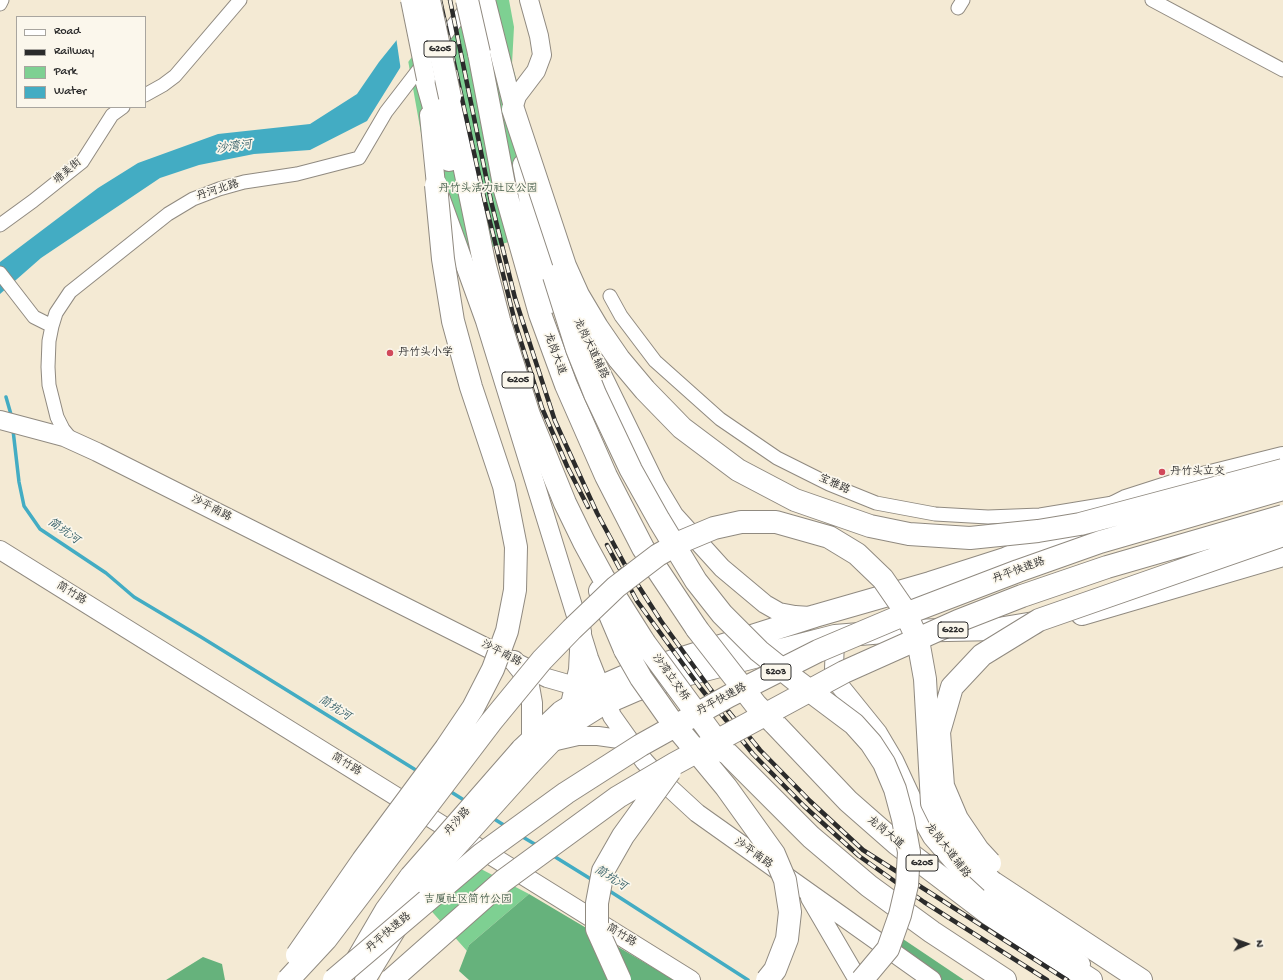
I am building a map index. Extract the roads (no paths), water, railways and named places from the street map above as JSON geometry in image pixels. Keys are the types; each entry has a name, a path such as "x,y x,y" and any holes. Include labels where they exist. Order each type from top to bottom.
{"highway":[{"name":"G205","path":"429,0 443,105 499,320 529,415 565,503 584,542 598,585 634,646"},
{"name":"龙岗大道","path":"467,0 479,53 505,190 540,314 566,385 606,476 643,548 697,629 756,705 848,801 897,844 989,914 1091,980"},
{"path":"426,80 443,105"},
{"path":"513,109 566,385"},
{"path":"513,109 565,266 578,295 597,327 619,359 645,390 682,428 738,470 795,500 831,514 878,528 909,534 970,538 1038,531 1080,524 1283,470"},
{"path":"279,980 363,860 446,748 473,708 493,669 507,631 515,590 516,547 504,486 471,387 453,321 443,259 436,185"},
{"path":"554,276 577,349 595,394 631,470 658,520 696,581 722,614 759,651 854,724 871,743 884,762 895,789 903,819 909,852 907,886 900,915 888,949 862,980"},
{"path":"616,694 623,677 815,616 930,583 1014,555 1056,537 1126,501 1179,484 1283,458"},
{"name":"丹平快速路","path":"334,980 482,854 566,793 640,745 729,696 818,651 908,613 1018,571 1100,542 1283,489"},
{"path":"391,980 503,881 618,797 674,764 844,672 958,621 1022,596 1107,567 1283,516"},
{"path":"288,980 326,939 491,722 542,660 616,587 658,555 683,541 714,528 741,522 776,522 829,537 858,554 887,585 903,608 918,640 925,679 932,803 949,837 966,858 1141,980"},
{"path":"994,877 957,819 943,786 939,732 952,687 982,655 1039,620 1283,535"},
{"name":"G220","path":"616,694 742,659 836,636 897,631 998,629 1056,620 1100,610 1283,555"},
{"path":"634,646 641,678 672,722 726,787 774,854 785,880 790,912 787,939 775,970 767,980"},
{"name":"沙湾立交桥","path":"634,646 726,752 811,837 869,886 932,932 1005,980"},
{"path":"620,980 597,929 597,903 603,871 623,836 674,764"}],"main road":[{"path":"410,0 426,80 436,185 485,321 581,631 616,694 630,695 624,707 622,720 623,732"},
{"name":"龙岗大道辅路","path":"486,0 554,276 656,485 674,516 722,568 765,604 779,612 795,615 815,616"},
{"path":"513,109 517,96 536,71 542,55 539,36 529,0"},
{"path":"500,55 511,68 525,73 536,71"},
{"name":"沙平南路","path":"1,420 50,433 97,452 514,661 574,694"},
{"name":"简竹路","path":"0,550 691,980"},
{"path":"528,751 532,704 529,686 522,672 514,661 541,655 559,640 568,612 568,599 565,580"},
{"path":"574,694 580,662 581,631"},
{"name":"龙岗大道辅路","path":"836,636 834,670 840,686 878,733 894,760 920,816 932,837 970,881 1063,949 1100,980"},
{"name":"丹沙路","path":"342,980 385,910 417,880 528,751 574,694 616,694"},
{"name":"沙平南路","path":"616,694 623,732 660,780 697,814 932,980"},
{"name":"丹沙路","path":"528,751 552,742 584,715 616,694"},
{"path":"552,742 578,736 598,736 619,739 635,748"},
{"name":"丹沙路","path":"365,980 417,880"},
{"path":"806,892 858,980"}],"street":[{"path":"0,4 2,0"},
{"path":"146,94 175,76 239,0"},
{"name":"丹河北路","path":"72,441 63,430 57,417 49,385 48,356 52,326 63,302 83,280 168,214 193,199 244,182 297,174 359,158 386,112 473,0"},
{"path":"1152,0 1283,70"},
{"name":"塘美街","path":"0,225 82,162 112,115 122,108"},
{"path":"0,273 34,317 52,326"},
{"name":"宝雅路","path":"610,296 621,316 655,361 720,419 777,458 829,484 876,503 935,514 1000,516 1040,515 1126,501"},
{"path":"1000,516 1017,524 1020,529 1020,540 1014,555"}],"water":[{"name":"沙湾河","path":"429,0 400,68 367,121 310,150 254,154 199,165 160,178 41,258 0,294 0,262 98,188 138,163 218,134 310,124 357,94 379,62"}],"waterway":[{"name":"简坑河","path":"6,397 12,418"},
{"name":"简坑河","path":"13,430 19,482 24,506 40,529 106,573 134,597 419,772"},
{"name":"简坑河","path":"448,790 467,802"},
{"name":"简坑河","path":"491,817 507,827"},
{"name":"简坑河","path":"521,836 538,846"},
{"name":"简坑河","path":"552,855 594,881"},
{"name":"简坑河","path":"608,890 748,980"}],"railway":[{"path":"440,0 485,202 516,326 542,408 567,466 588,507"},
{"path":"450,0 491,201 515,298 555,421 597,513 625,565 661,621 711,690 760,750 810,801 863,850 1067,980"},
{"path":"607,545 637,601 699,686 753,754 804,806 859,856 924,902 1047,980"}],"place":[{"name":"丹竹头小学","path":"390,353"},
{"name":"丹竹头立交","path":"1162,472"}],"park label":[{"name":"丹竹头活力社区公园","path":"488,189"},
{"name":"吉厦社区简竹公园","path":"468,900"}]}
